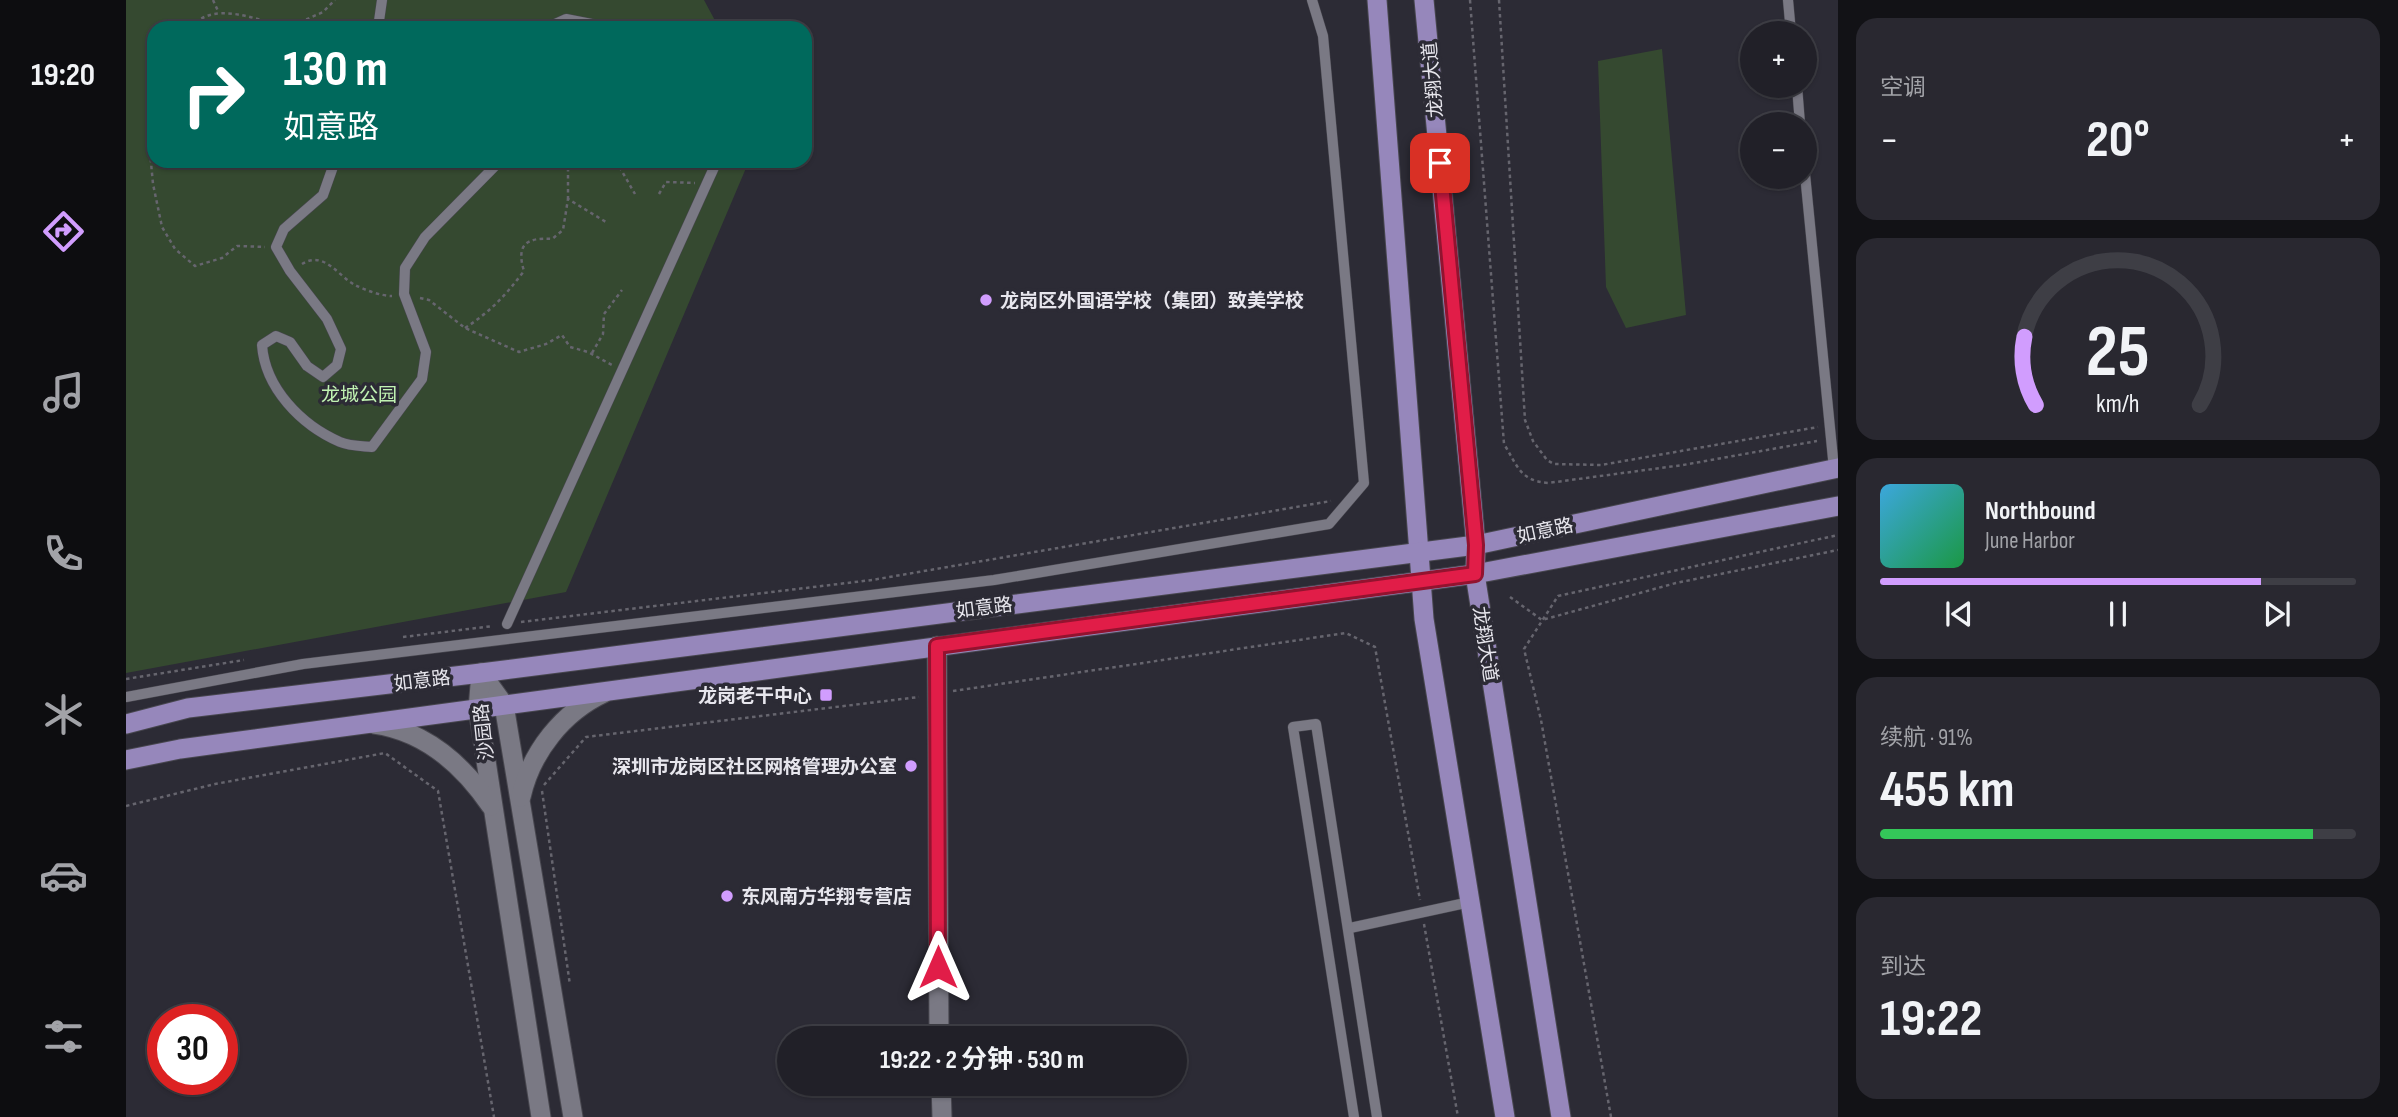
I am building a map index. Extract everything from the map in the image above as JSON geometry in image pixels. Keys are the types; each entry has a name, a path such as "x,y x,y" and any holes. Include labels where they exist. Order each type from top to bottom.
{"main road":[{"path":"1377,0 1424,619 1505,1117"},
{"name":"龙翔大道","path":"1424,0 1476,545 1475,574 1560,1117"},
{"name":"如意路","path":"126,724 188,708 1476,545 1836,468"},
{"name":"如意路","path":"126,760 180,749 1475,574 1838,506"}],"street":[{"path":"937,646 939,1026"},
{"name":"沙园路","path":"481,673 504,705 573,1117"},
{"name":"沙园路","path":"481,673 478,709 541,1117"},
{"path":"520,801 531,768 555,731 570,713 585,701 606,691"},
{"path":"369,723 392,726 431,744 466,773 494,810"},
{"path":"941,1096 942,1117"}],"lane":[{"path":"379,21 382,0"},
{"path":"126,696 303,664 994,580 1329,523 1364,483 1322,36 1312,0"},
{"path":"1788,0 1790,21"},
{"path":"333,168 323,195 284,229 276,247 290,271 327,319 341,349 337,365 323,377 307,366 290,342 276,336 262,345 263,364 282,398 309,424 342,443 372,447 422,379 426,352 404,295 405,268 425,237 493,168"},
{"path":"507,624 714,168"},
{"path":"1806,189 1836,468"},
{"path":"1354,1117 1293,727 1316,724 1350,928 1377,1117"},
{"path":"1350,928 1470,902"}],"path":[{"path":"213,0 218,11"},
{"path":"302,21 323,12 335,0"},
{"path":"1470,0 1504,444 1525,477 1532,481 1548,483 1683,465 1831,439"},
{"path":"1499,0 1525,419 1533,441 1542,454 1554,464 1601,465 1830,424"},
{"path":"196,21 218,11 264,21"},
{"path":"152,168 162,227 175,249 195,266 222,258 237,246 276,247"},
{"path":"465,328 506,296 524,271 519,256 524,245 537,238 552,239 563,230 568,199 568,168"},
{"path":"620,168 635,194"},
{"path":"659,194 666,182 707,183"},
{"path":"568,199 607,222"},
{"path":"290,271 307,261 331,264 353,284 388,296 404,295 429,300 465,328 519,352 546,344 562,335 570,346 592,353 614,366"},
{"path":"592,353 603,334 604,314 622,290"},
{"path":"393,639 872,580 1352,498"},
{"path":"1611,1117 1541,719 1524,649 1558,596 1838,535"},
{"path":"1510,597 1542,620 1676,583 1838,550"},
{"path":"572,994 542,788 586,737 884,703 1346,633 1375,648 1458,1117"},
{"path":"126,679 255,659"},
{"path":"126,806 215,784 385,753 438,791 494,1117"}],"green space":[{"name":"龙城公园","path":"126,0 704,0 715,21 147,21 147,168 746,168 566,592 126,673"},
{"path":"1662,49 1686,315 1626,328 1606,287 1598,61"}],"place":[{"name":"龙岗区外国语学校（集团）致美学校","path":"986,300"},
{"name":"龙岗老干中心","path":"826,695"},
{"name":"深圳市龙岗区社区网格管理办公室","path":"911,766"},
{"name":"东风南方华翔专营店","path":"727,896"}],"route":[{"path":"938,967 937,646 1475,574 1476,545 1440,163"}]}
